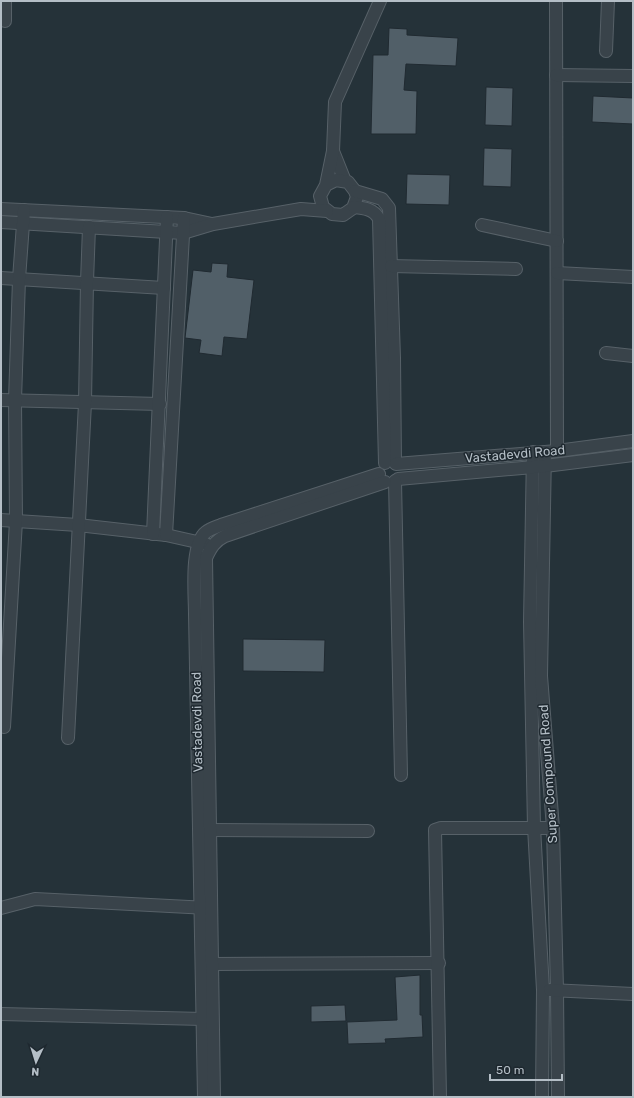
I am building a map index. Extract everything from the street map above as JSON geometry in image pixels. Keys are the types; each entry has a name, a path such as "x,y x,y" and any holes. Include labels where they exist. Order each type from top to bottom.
{"street":[{"path":"5,1 5,21"},
{"path":"327,212 323,207 323,190 333,151 335,102 380,1"},
{"path":"556,1 557,451"},
{"path":"606,51 608,1"},
{"path":"556,75 633,76"},
{"path":"333,151 345,181"},
{"path":"1,222 183,233 214,224 300,209 327,212 338,216 343,215 354,207 357,197 356,191 345,181 336,180 300,209"},
{"path":"356,191 382,199 389,208 391,266 392,463"},
{"path":"354,207 366,208 376,214 379,219 392,463"},
{"path":"1,209 184,218 214,224"},
{"path":"4,727 16,521 15,400 19,279 24,210"},
{"path":"153,534 168,217"},
{"path":"166,535 184,218"},
{"path":"482,225 557,241"},
{"path":"68,738 85,403 89,228"},
{"path":"391,266 516,269"},
{"path":"557,273 633,277"},
{"path":"1,278 87,282 164,288"},
{"path":"606,353 633,356"},
{"path":"1,400 160,404"},
{"name":"Vastadevdi Road","path":"392,463 557,451 633,441"},
{"name":"Super Compound Road","path":"539,452 546,466 541,676 553,828 558,990 558,1097"},
{"name":"Super Compound Road","path":"539,452 533,467 530,622 534,827 543,990 542,1097"},
{"name":"Vastadevdi Road","path":"214,1097 211,964 206,908 195,614 195,565 199,542 205,532 221,525 389,479 546,466 633,455"},
{"path":"392,463 380,467 389,479 401,775"},
{"path":"389,479 400,469 392,463"},
{"name":"Vastadevdi Road","path":"204,1097 203,1019 209,830 206,558 212,546 225,536 389,479"},
{"path":"1,520 78,525 166,535 212,546"},
{"path":"440,1097 439,963 435,830 441,828 553,828"},
{"path":"209,830 368,831"},
{"path":"1,908 35,899 206,908"},
{"path":"211,964 439,963"},
{"path":"543,990 633,994"},
{"path":"1,1014 203,1019"}],"building":[{"path":"389,28 407,29 407,35 458,38 456,66 406,64 404,90 417,91 416,134 371,134 373,55 388,55"},
{"path":"486,87 513,88 512,126 485,125"},
{"path":"593,96 633,98 633,124 592,122"},
{"path":"484,148 512,149 511,187 483,186"},
{"path":"407,174 450,175 449,205 406,204"},
{"path":"212,263 228,264 227,277 254,280 247,339 224,337 222,356 199,353 201,340 185,338 193,270 211,272"},
{"path":"243,639 325,640 324,672 243,671"},
{"path":"420,975 420,1015 422,1015 423,1037 385,1039 386,1043 348,1044 347,1022 397,1020 395,977"},
{"path":"345,1005 346,1021 311,1022 311,1006"}]}
